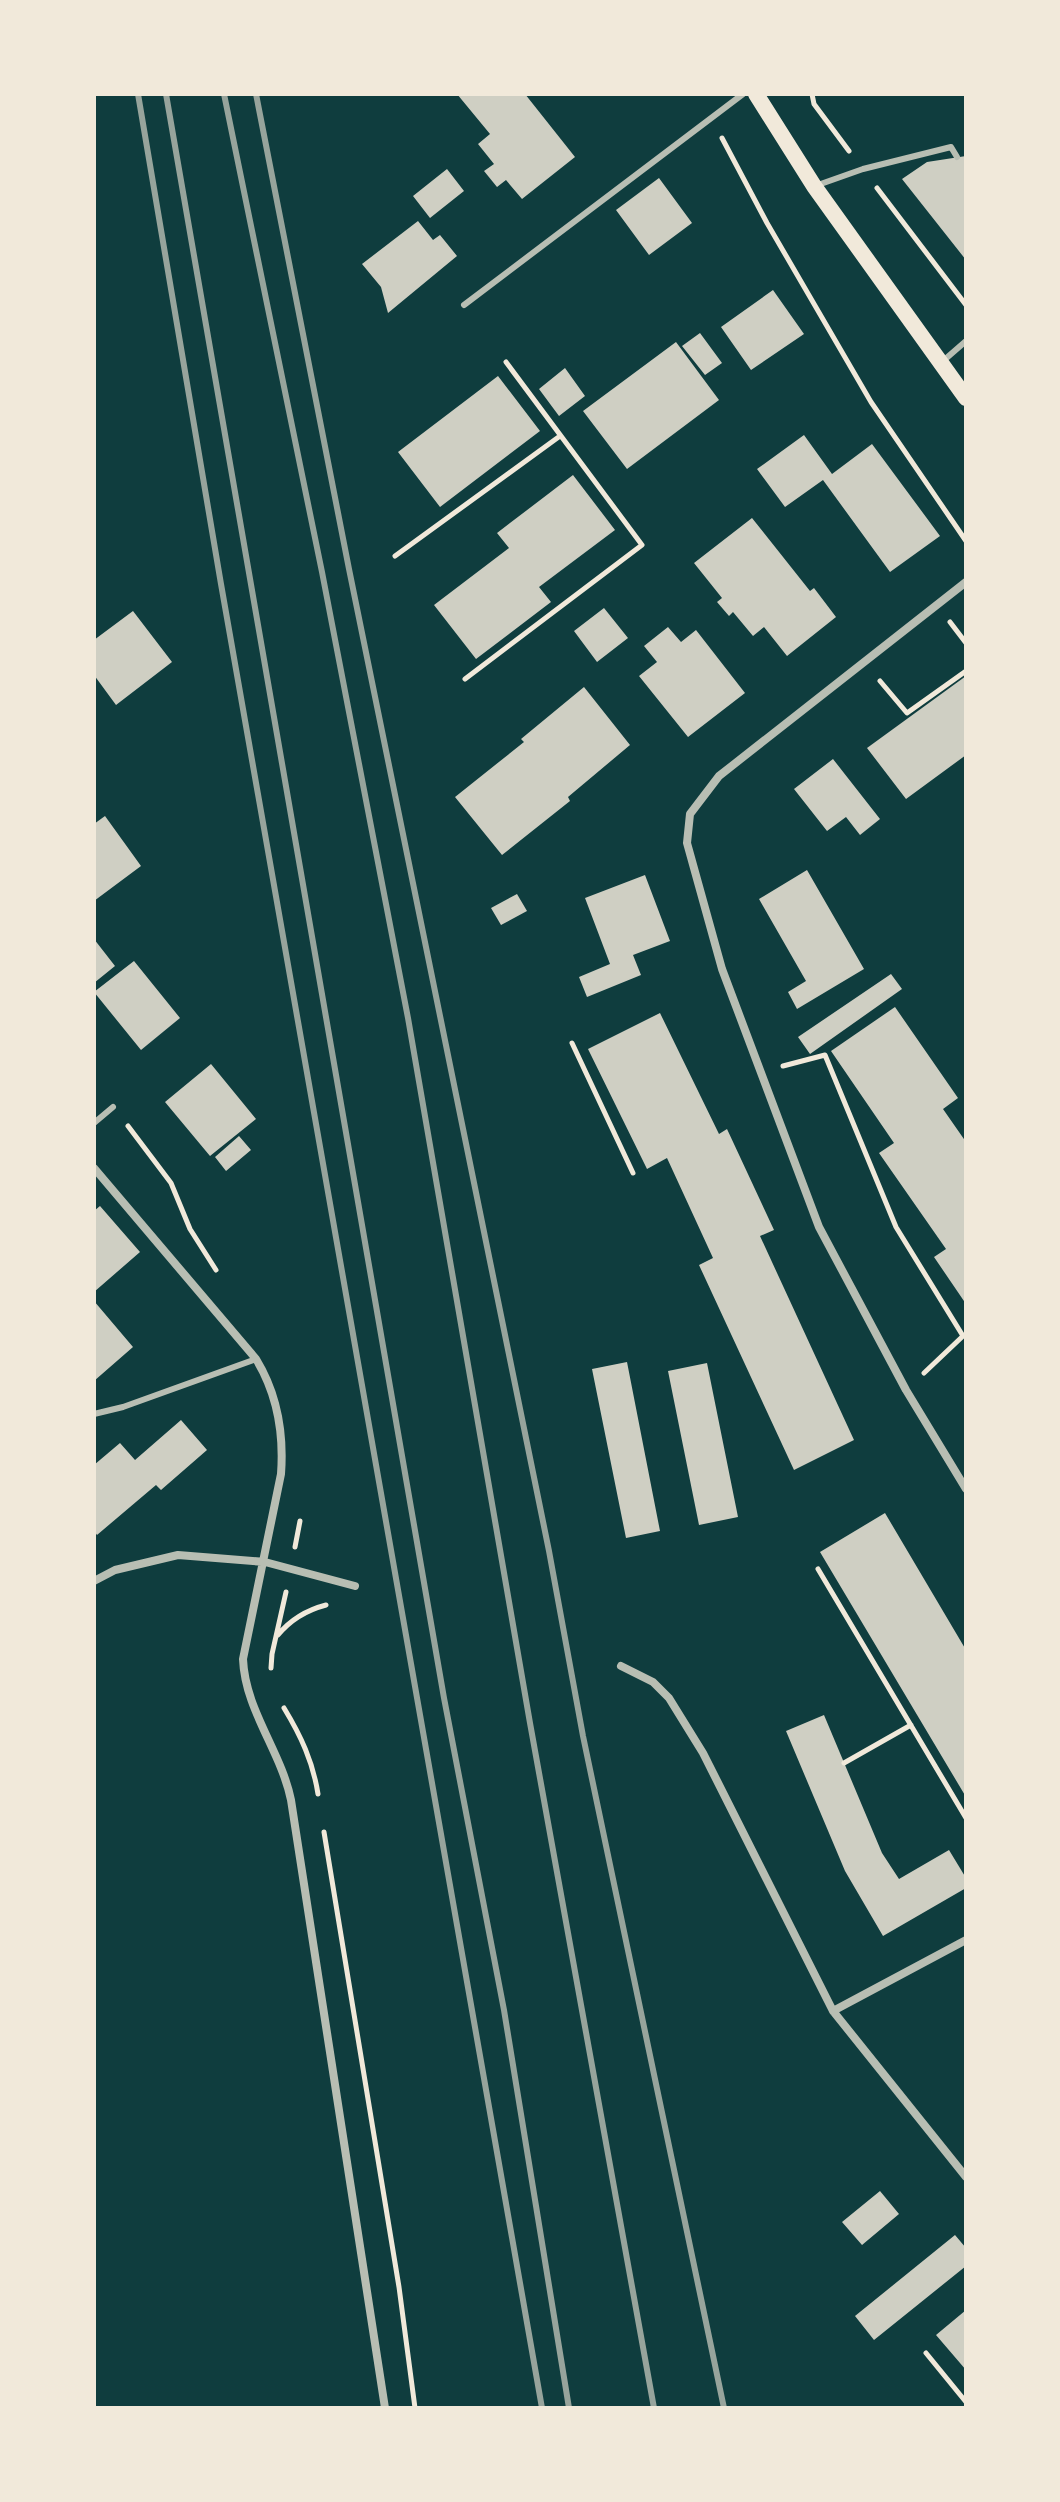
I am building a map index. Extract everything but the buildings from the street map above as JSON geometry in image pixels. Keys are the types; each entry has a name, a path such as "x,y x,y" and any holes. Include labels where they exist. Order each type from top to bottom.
{"main road":[{"path":"756,94 814,186 966,398"}],"street":[{"path":"966,582 719,776 690,814 687,843 722,969 819,1227 906,1390 966,1489"},
{"path":"94,1168 256,1359 274,1396 283,1451 281,1474 243,1659 244,1672 253,1706 284,1775 291,1800 385,2408"},
{"path":"94,1581 115,1570 178,1555 265,1562 355,1586"},
{"path":"621,1666 653,1682 669,1698 703,1753 833,2011 966,2177"},
{"path":"833,2011 966,1940"}],"lane":[{"path":"464,305 743,94"},
{"path":"814,186 863,169 951,147 957,157"},
{"path":"941,363 966,341"},
{"path":"94,1123 113,1107"},
{"path":"94,1414 123,1407 256,1359"}],"path":[{"path":"812,94 814,104 966,305"},
{"path":"711,117 767,223 871,402 966,541"},
{"path":"465,679 642,545 506,362"},
{"path":"395,556 560,436"},
{"path":"888,690 907,713 966,671"},
{"path":"572,1043 633,1173"},
{"path":"759,1072 825,1055 896,1227 963,1336 906,1390"},
{"path":"113,1107 171,1183 190,1229 221,1277"},
{"path":"818,1569 966,1818"},
{"path":"278,1636 286,1625 311,1609 338,1605"},
{"path":"844,1763 911,1725"},
{"path":"926,2353 966,2402"}],"railway":[{"path":"138,94 221,584 542,2408"},
{"path":"166,94 444,1698 504,2010 569,2408"},
{"path":"224,94 322,572 408,1018 530,1723 654,2408"},
{"path":"256,94 349,569 549,1551 583,1736 724,2408"}]}
